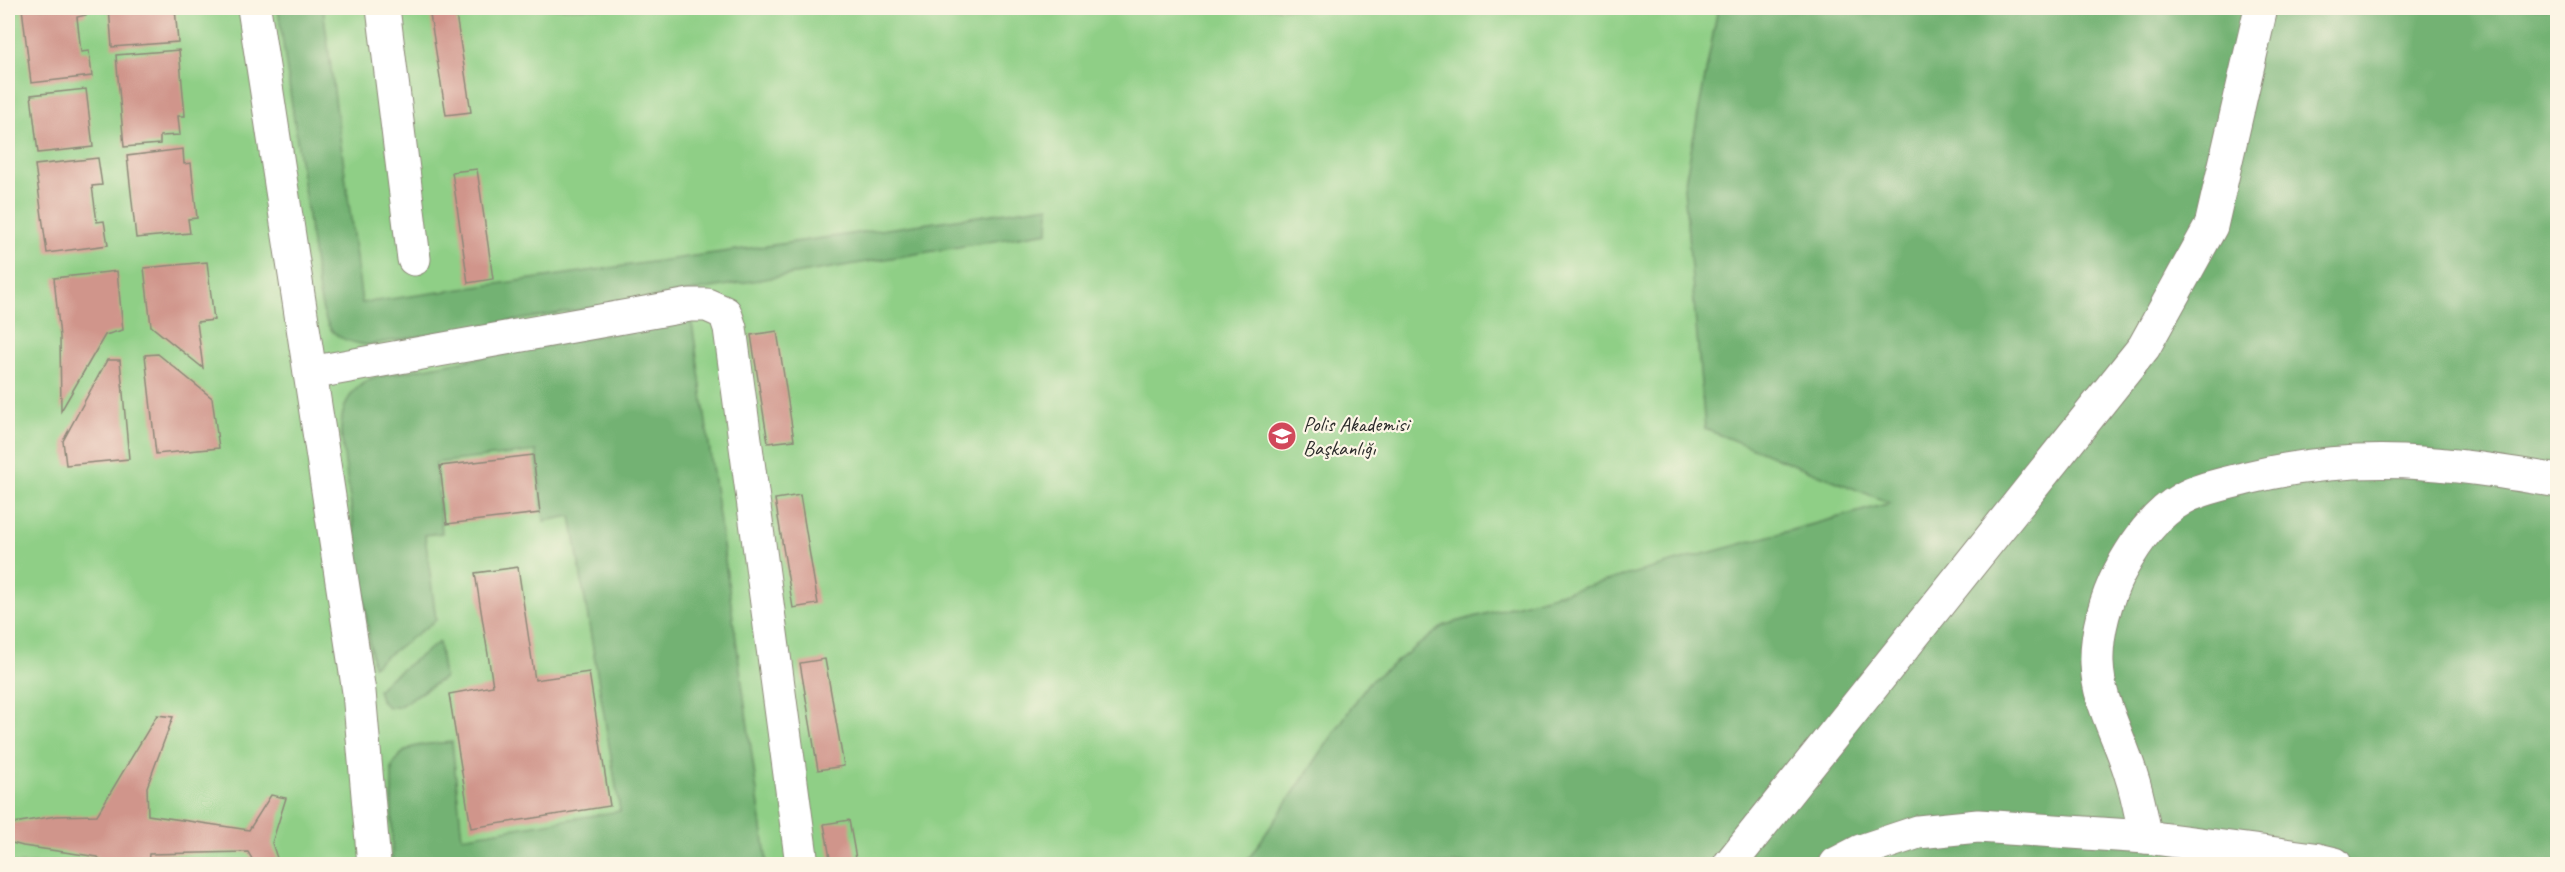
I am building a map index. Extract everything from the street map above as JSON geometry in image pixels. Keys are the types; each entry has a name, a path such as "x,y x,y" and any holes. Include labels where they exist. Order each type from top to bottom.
{"lane":[{"path":"254,8 359,692 374,864"},
{"path":"383,8 414,259"},
{"path":"1730,864 2144,347 2211,226 2261,8"},
{"path":"310,373 690,305 707,304 725,313 732,340 802,864"},
{"path":"2146,837 2131,774 2098,686 2097,660 2105,607 2114,582 2142,536 2161,516 2182,498 2230,482 2278,470 2327,463 2378,460 2428,462 2558,481"},
{"path":"1836,864 1889,840 1948,828 1978,826 2146,837 2314,859 2335,864"}],"green space":[{"name":"Polis Akademisi Başkanlığı","path":"8,8 2557,8 2557,864 8,864"},
{"path":"278,8 323,8 362,303 1049,206 1048,232 367,345 354,343 344,340 331,330 324,315 319,293"},
{"path":"1718,8 2557,8 2557,864 1245,864 1368,683 1445,625 1890,503 1705,429 1684,188"},
{"path":"683,320 692,324 695,343 767,864 392,864 392,767 397,759 410,748 425,744 452,742 462,837 620,811 571,516 544,521 536,451 436,463 442,533 425,535 436,620 373,666 341,433 344,407 357,388 372,378"},
{"path":"439,642 444,678 398,707 388,707 382,702 378,690 386,681"}],"building":[{"path":"22,8 85,8 86,15 77,17 81,52 89,51 92,76 31,83"},
{"path":"109,8 175,8 178,42 112,47"},
{"path":"429,8 455,8 471,112 446,115"},
{"path":"179,50 185,116 178,116 180,135 160,136 160,144 124,147 116,55"},
{"path":"86,89 93,147 38,153 31,95"},
{"path":"183,149 184,164 191,163 197,218 188,219 190,233 136,238 127,156"},
{"path":"98,158 102,185 92,186 97,222 104,221 108,245 47,253 35,165"},
{"path":"477,169 493,279 468,283 452,172"},
{"path":"207,262 214,320 197,322 203,368 151,326 144,268"},
{"path":"117,271 123,330 105,335 61,411 60,337 54,278"},
{"path":"777,331 794,440 768,443 751,335"},
{"path":"158,354 212,398 219,448 156,454 145,355"},
{"path":"107,360 120,360 129,459 66,465 63,441"},
{"path":"533,455 540,513 447,524 440,466"},
{"path":"800,495 818,604 793,608 775,499"},
{"path":"518,567 535,680 589,672 610,806 471,828 449,694 493,686 475,573"},
{"path":"825,659 844,766 818,770 800,663"},
{"path":"157,715 173,717 147,787 148,815 249,830 271,795 286,798 272,843 279,864 255,864 248,852 149,854 148,864 103,864 98,857 8,842 8,824 56,816 97,815"},
{"path":"849,820 857,864 831,864 824,824"}],"place":[{"name":"Polis Akademisi Başkanlığı","path":"1282,436"}]}
